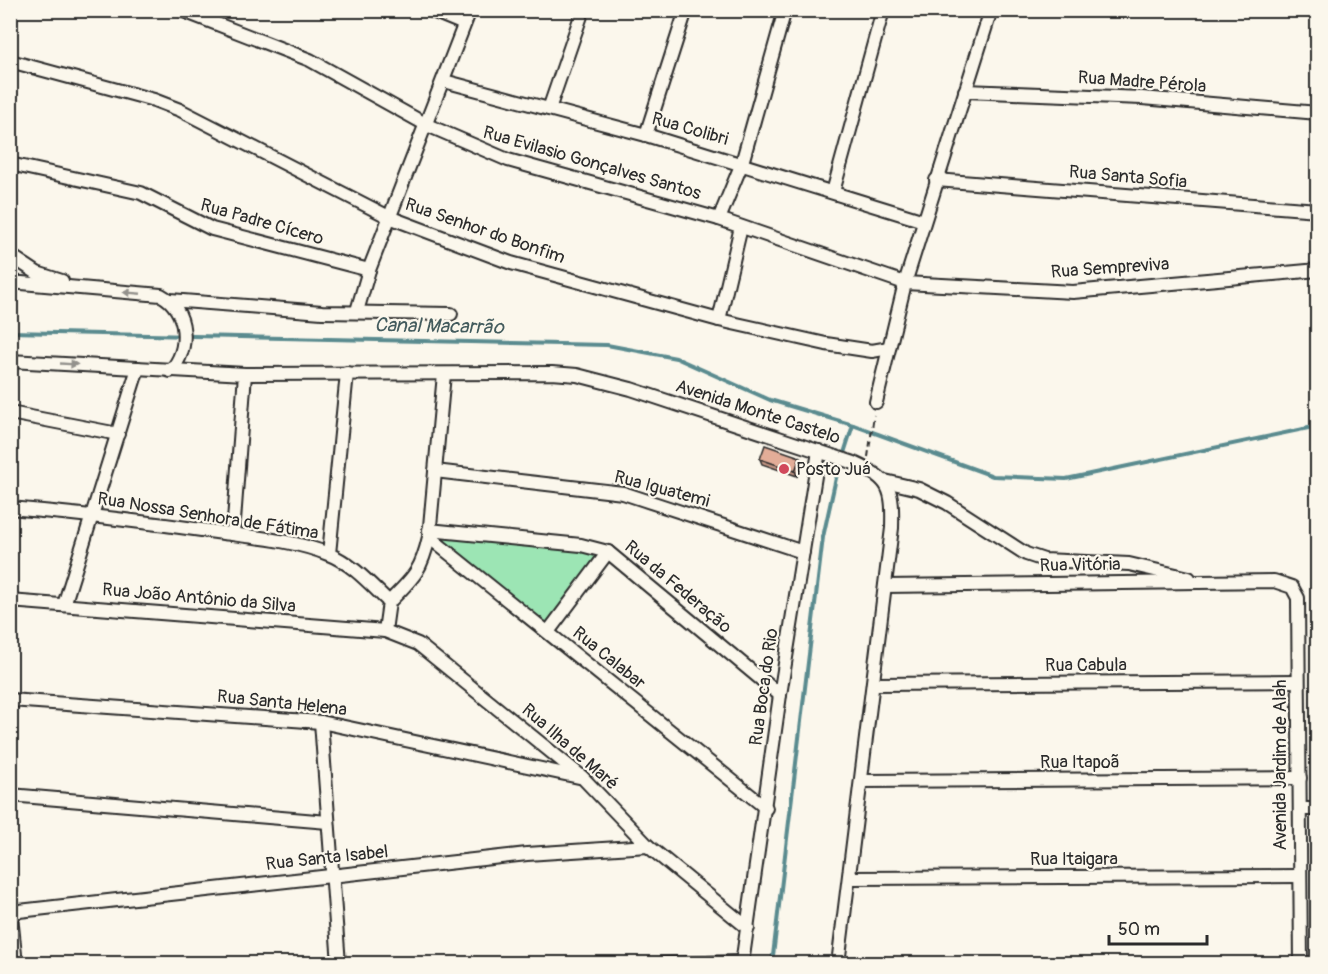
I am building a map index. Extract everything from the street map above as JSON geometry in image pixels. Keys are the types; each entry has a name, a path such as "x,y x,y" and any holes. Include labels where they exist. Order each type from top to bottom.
{"street":[{"name":"Rua Evilasio Gonçalves Santos","path":"181,10 310,60 427,125 508,160 719,219 905,283"},
{"path":"430,10 464,24"},
{"path":"357,311 369,270 470,10"},
{"path":"549,109 583,10"},
{"path":"646,135 686,10"},
{"path":"719,219 741,163 785,10"},
{"path":"833,192 883,10"},
{"path":"876,402 905,283 991,10"},
{"name":"Rua Senhor do Bonfim","path":"10,61 154,100 180,110 389,217 511,263 719,320 826,344 878,351 889,348"},
{"name":"Rua Colibri","path":"444,81 646,135 924,220"},
{"name":"Rua Madre Pérola","path":"965,92 1142,98 1317,113"},
{"name":"Rua Padre Cícero","path":"10,164 141,192 189,220 212,229 369,270"},
{"name":"Rua Santa Sofia","path":"936,180 1317,210"},
{"path":"719,320 741,227"},
{"path":"10,255 37,273 93,290"},
{"name":"Rua Sempreviva","path":"905,283 1073,292 1317,270"},
{"path":"10,282 162,295 170,300 322,312 451,314"},
{"path":"170,300 183,323 181,350 177,364 170,371"},
{"path":"181,350 187,364 202,372"},
{"name":"Avenida Monte Castelo","path":"10,361 245,374 552,373 577,375 631,389 819,451 850,462 885,481 919,489 947,503 1026,554 1035,557 1062,563 1147,566 1202,582"},
{"path":"64,605 138,368"},
{"path":"233,534 245,374"},
{"path":"329,554 347,374"},
{"path":"385,632 389,602 419,572 429,533 444,374"},
{"path":"10,413 118,434"},
{"name":"Rua Boca do Rio","path":"742,963 766,808 780,695 819,451"},
{"name":"Rua Iguatemi","path":"435,471 623,494 668,506 803,552"},
{"path":"838,963 885,586 893,500 885,481"},
{"name":"Rua Nossa Senhora de Fátima","path":"10,508 92,515 302,546 329,554 355,570 389,602"},
{"name":"Rua da Federação","path":"429,533 581,545 608,552 780,695"},
{"name":"Rua Calabar","path":"429,533 766,808"},
{"path":"548,632 608,552"},
{"name":"Rua Vitória","path":"885,586 1274,581"},
{"name":"Avenida Jardim de Alah","path":"1274,581 1292,587 1298,598 1300,778 1298,876 1301,963"},
{"name":"Rua João Antônio da Silva","path":"10,601 385,632"},
{"name":"Rua Ilha de Maré","path":"385,632 418,644 582,777 648,846 748,928"},
{"name":"Rua Cabula","path":"874,684 1298,681"},
{"name":"Rua Santa Helena","path":"10,700 321,722 582,777"},
{"path":"321,722 339,963"},
{"name":"Rua Itapoã","path":"861,781 1300,778"},
{"path":"10,795 328,822"},
{"path":"1300,808 1317,809"},
{"name":"Rua Santa Isabel","path":"11,912 527,854 648,846"},
{"name":"Rua Itaigara","path":"850,878 1298,876"},
{"path":"10,906 16,963"},
{"path":"663,963 742,963"}],"path":[{"path":"871,442 874,415"}],"green space":[{"path":"433,535 603,553 548,626"}],"building":[{"path":"765,445 800,457 795,471 760,459"}],"waterway":[{"name":"Canal Macarrão","path":"10,332 607,345 676,358 770,400 853,425 993,476 1066,479 1318,426"},
{"path":"772,964 823,537 836,478 853,425"}],"place":[{"name":"Posto Juá","path":"784,469"}]}
